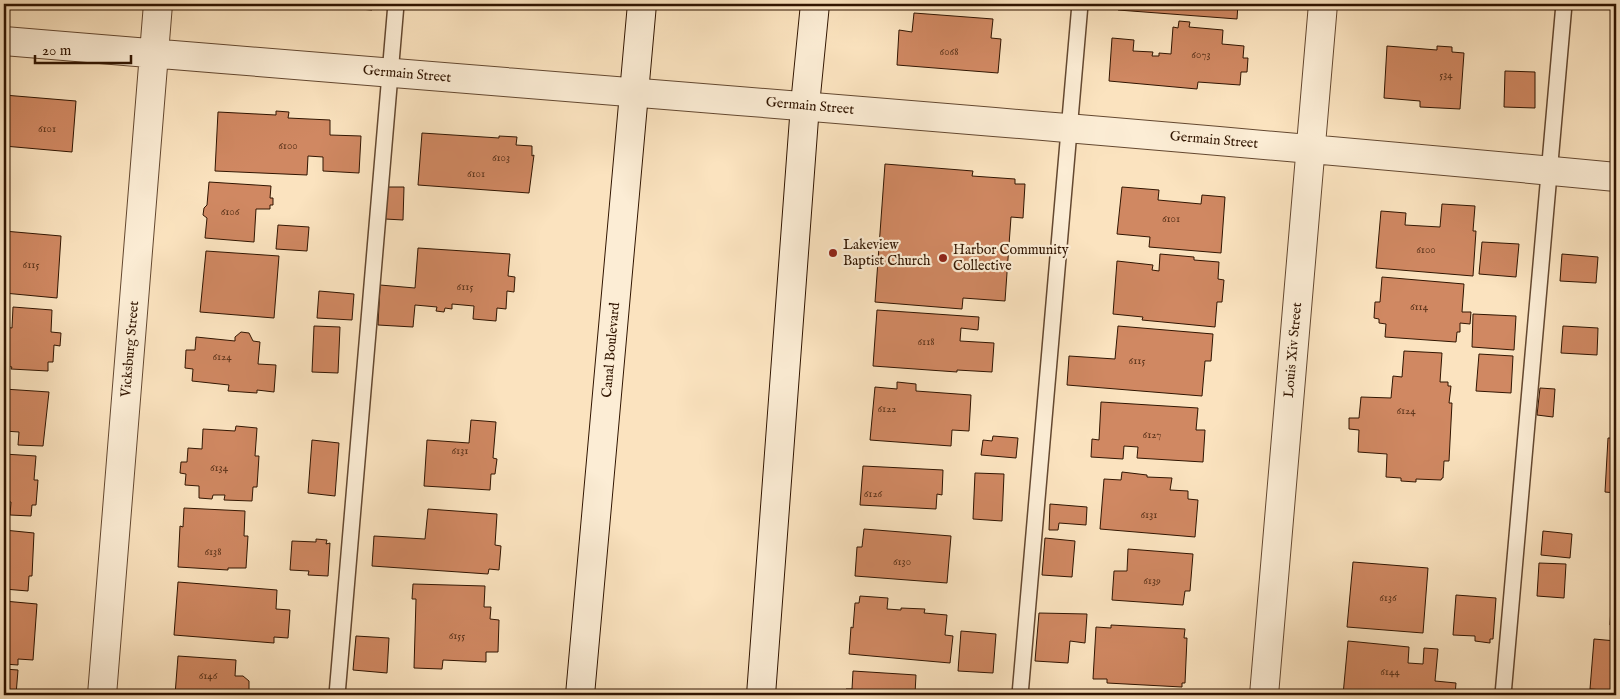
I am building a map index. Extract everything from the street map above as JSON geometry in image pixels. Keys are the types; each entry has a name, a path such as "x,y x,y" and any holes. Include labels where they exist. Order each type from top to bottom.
{"street":[{"name":"Vicksburg Street","path":"102,695 158,4"},
{"name":"Canal Boulevard","path":"580,695 642,4"},
{"path":"761,695 805,105 815,4"},
{"name":"Louis Xiv Street","path":"1264,695 1323,4"},
{"name":"Germain Street","path":"4,41 634,93 805,105 1311,148 1616,177"}],"lane":[{"path":"337,695 396,4"},
{"path":"1020,695 1080,4"},
{"path":"1503,695 1564,4"}],"building":[{"path":"297,4 372,4 372,10"},
{"path":"1119,4 1238,4 1237,19 1118,10"},
{"path":"914,13 993,19 991,38 1001,39 998,73 897,65 899,30 912,32"},
{"path":"1179,21 1190,22 1189,27 1223,30 1222,44 1244,46 1243,58 1248,58 1247,72 1241,72 1240,85 1198,82 1197,89 1109,81 1112,38 1134,40 1133,51 1153,52 1152,56 1159,56 1159,53 1171,54 1173,27 1178,28"},
{"path":"1387,46 1437,50 1437,46 1452,47 1452,52 1464,53 1460,109 1420,107 1420,101 1384,98"},
{"path":"1505,71 1535,72 1535,108 1504,107"},
{"path":"4,95 76,101 72,152 4,146"},
{"path":"276,111 289,112 288,118 330,120 330,135 361,136 359,173 323,171 323,157 308,156 307,175 215,171 218,112 276,115"},
{"path":"422,133 499,138 499,136 517,137 516,145 532,146 532,156 534,155 529,193 418,185"},
{"name":"Harbor Community Collective","path":"885,164 973,171 972,176 1015,179 1015,184 1025,184 1023,218 1011,217 1005,301 963,298 962,309 875,302"},
{"path":"209,182 271,186 270,198 273,198 273,205 270,205 270,209 256,209 254,242 205,238 207,218 203,215 204,208 207,205"},
{"path":"386,187 404,187 403,220 385,219"},
{"path":"1122,187 1159,190 1158,200 1201,204 1202,195 1225,197 1221,253 1149,247 1150,237 1117,234"},
{"path":"1442,204 1475,206 1473,231 1476,231 1473,276 1376,268 1381,211 1406,213 1405,225 1440,227"},
{"path":"278,225 309,227 307,251 276,249"},
{"path":"4,231 61,236 57,298 4,293"},
{"path":"1482,242 1519,244 1516,277 1479,274"},
{"path":"418,248 510,254 508,276 515,277 514,292 507,291 506,309 497,308 496,321 473,319 474,306 452,304 452,309 445,308 444,312 436,311 437,307 415,305 413,327 378,325 380,285 415,288"},
{"path":"206,251 279,256 274,318 200,312"},
{"path":"1160,254 1194,257 1194,260 1219,262 1218,279 1224,280 1222,302 1217,302 1215,327 1142,320 1143,317 1113,314 1117,261 1153,265 1152,270 1159,271"},
{"path":"1562,254 1598,257 1596,283 1560,281"},
{"path":"1382,277 1464,284 1462,312 1471,312 1470,324 1460,323 1460,332 1457,332 1456,342 1385,337 1386,324 1379,323 1379,319 1374,318 1375,302 1380,302"},
{"path":"319,291 354,294 352,320 317,318"},
{"path":"13,307 52,310 51,332 61,333 60,346 54,345 53,362 48,362 48,371 11,369 12,367 4,366 4,327 12,328"},
{"path":"877,310 979,317 978,330 961,328 960,341 994,343 992,372 957,370 957,372 873,366"},
{"path":"1473,314 1516,316 1514,350 1472,347"},
{"path":"314,326 340,327 338,373 312,372"},
{"path":"1118,326 1213,334 1211,361 1205,361 1202,396 1067,385 1069,356 1115,359"},
{"path":"1563,326 1598,328 1597,355 1561,353"},
{"path":"241,332 249,333 253,341 260,342 258,364 276,365 274,392 257,390 257,393 228,391 229,385 192,381 193,369 185,368 186,350 195,350 196,337 235,341 235,337"},
{"path":"1404,351 1442,353 1440,382 1448,382 1448,386 1451,386 1449,403 1452,403 1449,461 1444,461 1443,478 1441,480 1416,479 1416,482 1386,477 1387,454 1358,452 1359,430 1349,429 1349,418 1359,418 1361,397 1391,398 1393,376 1402,377"},
{"path":"1479,354 1513,356 1511,393 1476,391"},
{"path":"897,382 916,384 916,391 971,395 969,431 952,430 951,446 870,440 875,387 897,389"},
{"path":"1540,388 1555,389 1553,417 1537,415"},
{"path":"4,389 49,392 43,446 18,445 19,432 4,431"},
{"path":"1101,402 1198,408 1196,430 1205,430 1203,462 1137,458 1138,447 1124,446 1123,459 1091,457 1092,439 1099,440"},
{"path":"471,420 496,422 493,458 497,459 495,474 491,474 490,490 424,486 427,440 469,443"},
{"path":"236,426 257,428 255,456 259,456 257,487 253,487 252,501 224,500 225,495 213,495 212,499 199,498 199,486 185,485 186,474 180,473 181,462 187,462 188,448 202,449 203,429 235,431"},
{"path":"993,436 1018,438 1016,458 981,455 983,440 992,441"},
{"path":"1608,438 1616,438 1616,493 1605,492"},
{"path":"312,440 339,443 335,496 308,493"},
{"path":"4,454 36,456 34,480 38,480 36,505 32,505 31,516 10,515 11,502 4,501"},
{"path":"863,466 943,470 942,495 937,494 936,509 860,505"},
{"path":"1122,472 1147,475 1147,477 1172,478 1170,490 1188,491 1188,499 1198,500 1195,537 1100,529 1104,479 1121,480"},
{"path":"975,473 1004,474 1002,521 973,519"},
{"path":"1050,504 1087,507 1086,525 1059,523 1058,530 1049,530"},
{"path":"184,508 245,511 244,536 248,536 246,568 228,568 228,570 178,567 180,526 183,527"},
{"path":"428,509 497,514 495,545 501,546 499,570 489,569 488,574 372,566 374,536 425,539"},
{"path":"864,529 951,536 947,583 855,576 857,547 862,547"},
{"path":"4,530 34,533 32,576 29,576 28,591 4,589"},
{"path":"1543,531 1572,534 1570,558 1541,555"},
{"path":"1045,538 1075,541 1072,577 1042,575"},
{"path":"316,539 327,540 326,544 330,543 328,576 308,575 309,571 290,570 292,541 316,542"},
{"path":"1128,549 1193,554 1190,591 1185,591 1183,605 1112,600 1114,571 1127,571"},
{"path":"1353,562 1428,568 1423,633 1347,627"},
{"path":"1539,563 1566,564 1564,598 1537,596"},
{"path":"1613,571 1616,572 1616,625 1610,625"},
{"path":"178,582 277,590 276,609 290,610 288,638 274,637 274,643 174,635"},
{"path":"413,584 485,586 484,607 491,607 490,619 499,620 498,652 486,652 486,662 443,660 442,669 414,668 416,599 412,599"},
{"path":"1456,595 1496,598 1493,639 1490,639 1490,643 1475,641 1475,636 1453,635"},
{"path":"860,596 888,598 887,609 925,609 924,613 947,615 945,635 953,636 950,663 849,654 855,603 859,603"},
{"path":"4,601 37,604 33,660 18,659 18,665 4,664"},
{"path":"1039,613 1087,614 1085,643 1070,641 1068,663 1035,661"},
{"path":"1111,625 1185,629 1184,638 1187,638 1185,683 1182,683 1182,687 1107,683 1107,679 1093,679 1096,627 1111,628"},
{"path":"961,631 996,634 993,673 958,671"},
{"path":"356,636 389,638 387,673 353,670"},
{"path":"1594,639 1616,641 1616,691 1590,689"},
{"path":"1348,641 1409,647 1408,663 1423,664 1424,648 1438,649 1435,681 1456,683 1455,695 1343,695"},
{"path":"178,656 236,660 235,676 243,676 249,681 249,694 175,695"},
{"path":"4,669 18,670 16,695 4,695"},
{"path":"853,671 916,675 915,694 936,695 845,695 846,689 852,689"}],"place":[{"name":"Lakeview Baptist Church","path":"833,253"},
{"name":"Harbor Community Collective","path":"943,258"}]}
